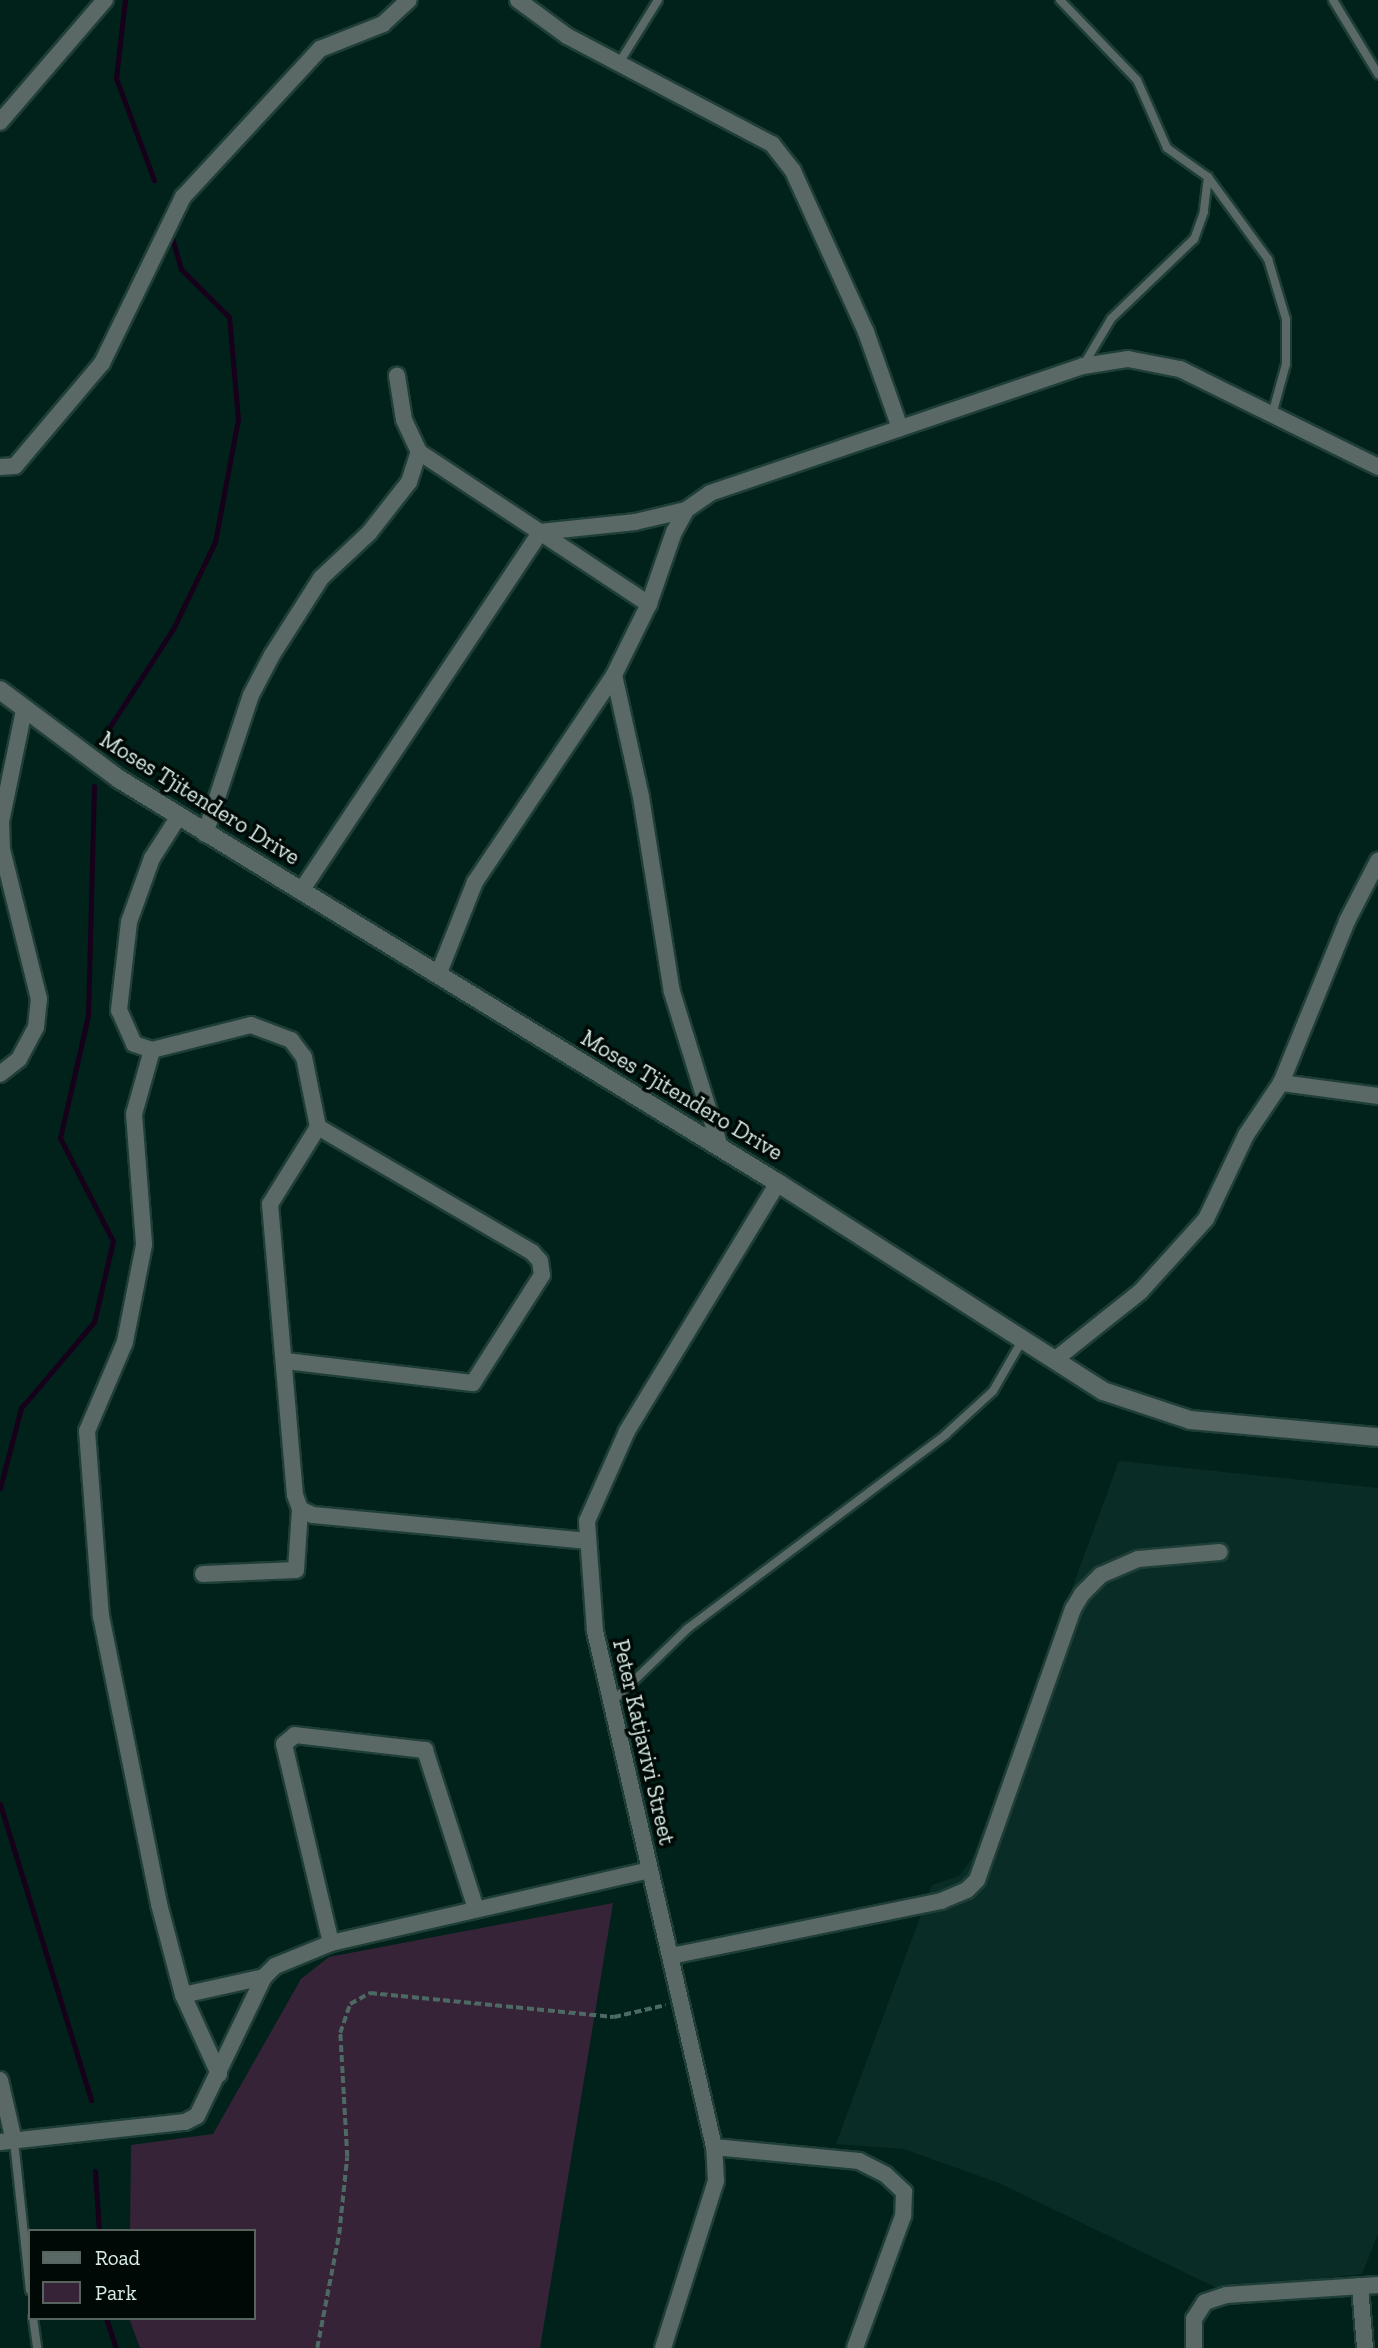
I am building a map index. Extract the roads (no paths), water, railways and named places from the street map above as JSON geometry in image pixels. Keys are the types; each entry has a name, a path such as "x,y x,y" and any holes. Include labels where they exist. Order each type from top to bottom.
{"street":[{"path":"0,122 105,0"},
{"path":"0,467 15,466 102,363 183,197 320,49 383,24 409,0"},
{"path":"518,0 567,36 772,144 793,171 866,332 900,428"},
{"path":"540,532 622,524 686,510 736,482 1083,366 1128,359 1180,369 1378,467"},
{"path":"397,376 404,420 419,452 649,604"},
{"path":"205,834 251,695 272,654 321,578 369,533 410,482 419,452"},
{"path":"438,975 475,882 614,675 649,604 686,510"},
{"path":"301,891 540,532"},
{"path":"614,675 641,797 672,992 720,1147"},
{"name":"Moses Tjitendero Drive","path":"0,690 24,710 205,834 720,1147 1024,1336 1103,1391 1190,1420 1378,1437"},
{"path":"0,1074 19,1059 36,1027 39,999 4,885 1,822 24,710"},
{"path":"179,816 152,858 128,935 119,1010 134,1044 152,1050 251,1025 291,1040 304,1057 318,1127 270,1204 295,1495 300,1509 296,1570 202,1574"},
{"path":"1058,1358 1140,1292 1206,1219 1246,1135 1281,1083 1347,921 1378,861"},
{"path":"152,1050 134,1114 144,1245 125,1342 87,1431 101,1616 159,1904 183,1995 219,2074"},
{"path":"1281,1083 1378,1096"},
{"path":"285,1361 472,1383 542,1275 540,1261 532,1252 318,1127"},
{"name":"Peter Katjavivi Street","path":"663,2348 713,2192 714,2147 595,1630 586,1541 592,1503 627,1432 778,1183"},
{"path":"300,1509 313,1515 586,1541"},
{"path":"671,1956 941,1901 967,1890 977,1880 1073,1609 1082,1594 1101,1575 1138,1559 1220,1552"},
{"path":"331,1943 284,1744 295,1735 419,1746 425,1750 475,1909"},
{"path":"0,2080 7,2141 185,2122 197,2116 264,1977 275,1966 331,1943 650,1870"},
{"path":"183,1995 264,1977"},
{"path":"714,2147 859,2161 886,2175 904,2192 904,2216 855,2348"},
{"path":"1194,2348 1194,2319 1205,2302 1226,2295 1378,2284"},
{"path":"1360,2286 1365,2348"}],"lane":[{"path":"619,63 658,0"},
{"path":"1060,0 1137,80 1167,148 1208,177 1268,259 1286,319 1286,364 1272,415"},
{"path":"1334,0 1378,74"},
{"path":"1083,366 1111,319 1195,239 1204,212 1208,177"},
{"path":"611,1703 687,1629 945,1435 993,1391 1024,1336"},
{"path":"7,2141 28,2277"},
{"path":"33,2320 37,2348"}],"waterway":[{"path":"125,0 116,78 154,180"},
{"path":"107,731 173,629 215,542 238,419 229,317 181,269 170,231"},
{"path":"0,1488 21,1408 94,1322 113,1241 60,1138 88,1016 94,786"},
{"path":"0,1804 91,2100"},
{"path":"95,2171 99,2229"},
{"path":"107,2320 116,2348"}]}
